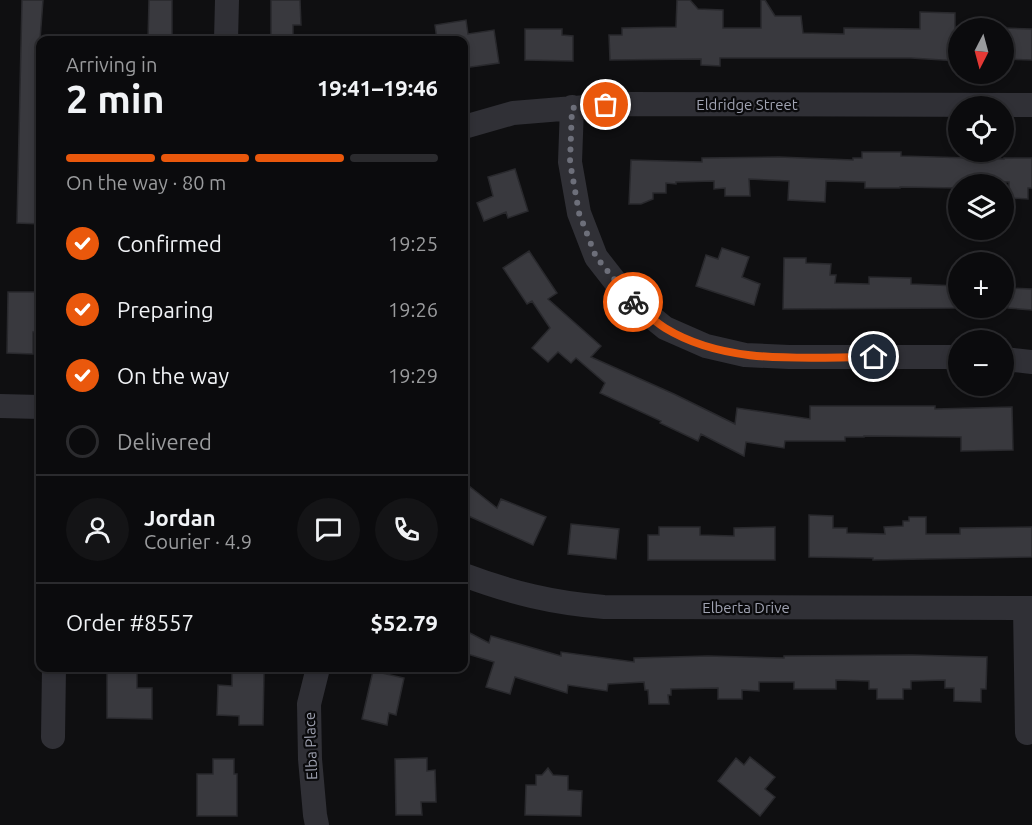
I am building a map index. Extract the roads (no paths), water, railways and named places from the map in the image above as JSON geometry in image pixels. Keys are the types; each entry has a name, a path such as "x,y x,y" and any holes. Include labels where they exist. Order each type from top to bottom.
{"street":[{"path":"226,36 227,0"},
{"name":"Eldridge Street","path":"468,126 513,113 622,104 1032,105"},
{"path":"572,108 570,162 579,213 596,257 628,298 665,328 705,346 745,355 948,357"},
{"path":"1014,360 1032,362"},
{"path":"0,406 36,407"},
{"name":"Elberta Drive","path":"468,577 506,591 564,604 604,607 1029,608"},
{"path":"1027,733 1029,608"},
{"path":"53,737 54,672"},
{"name":"Elba Place","path":"317,672 309,704 310,759 317,825"}]}
